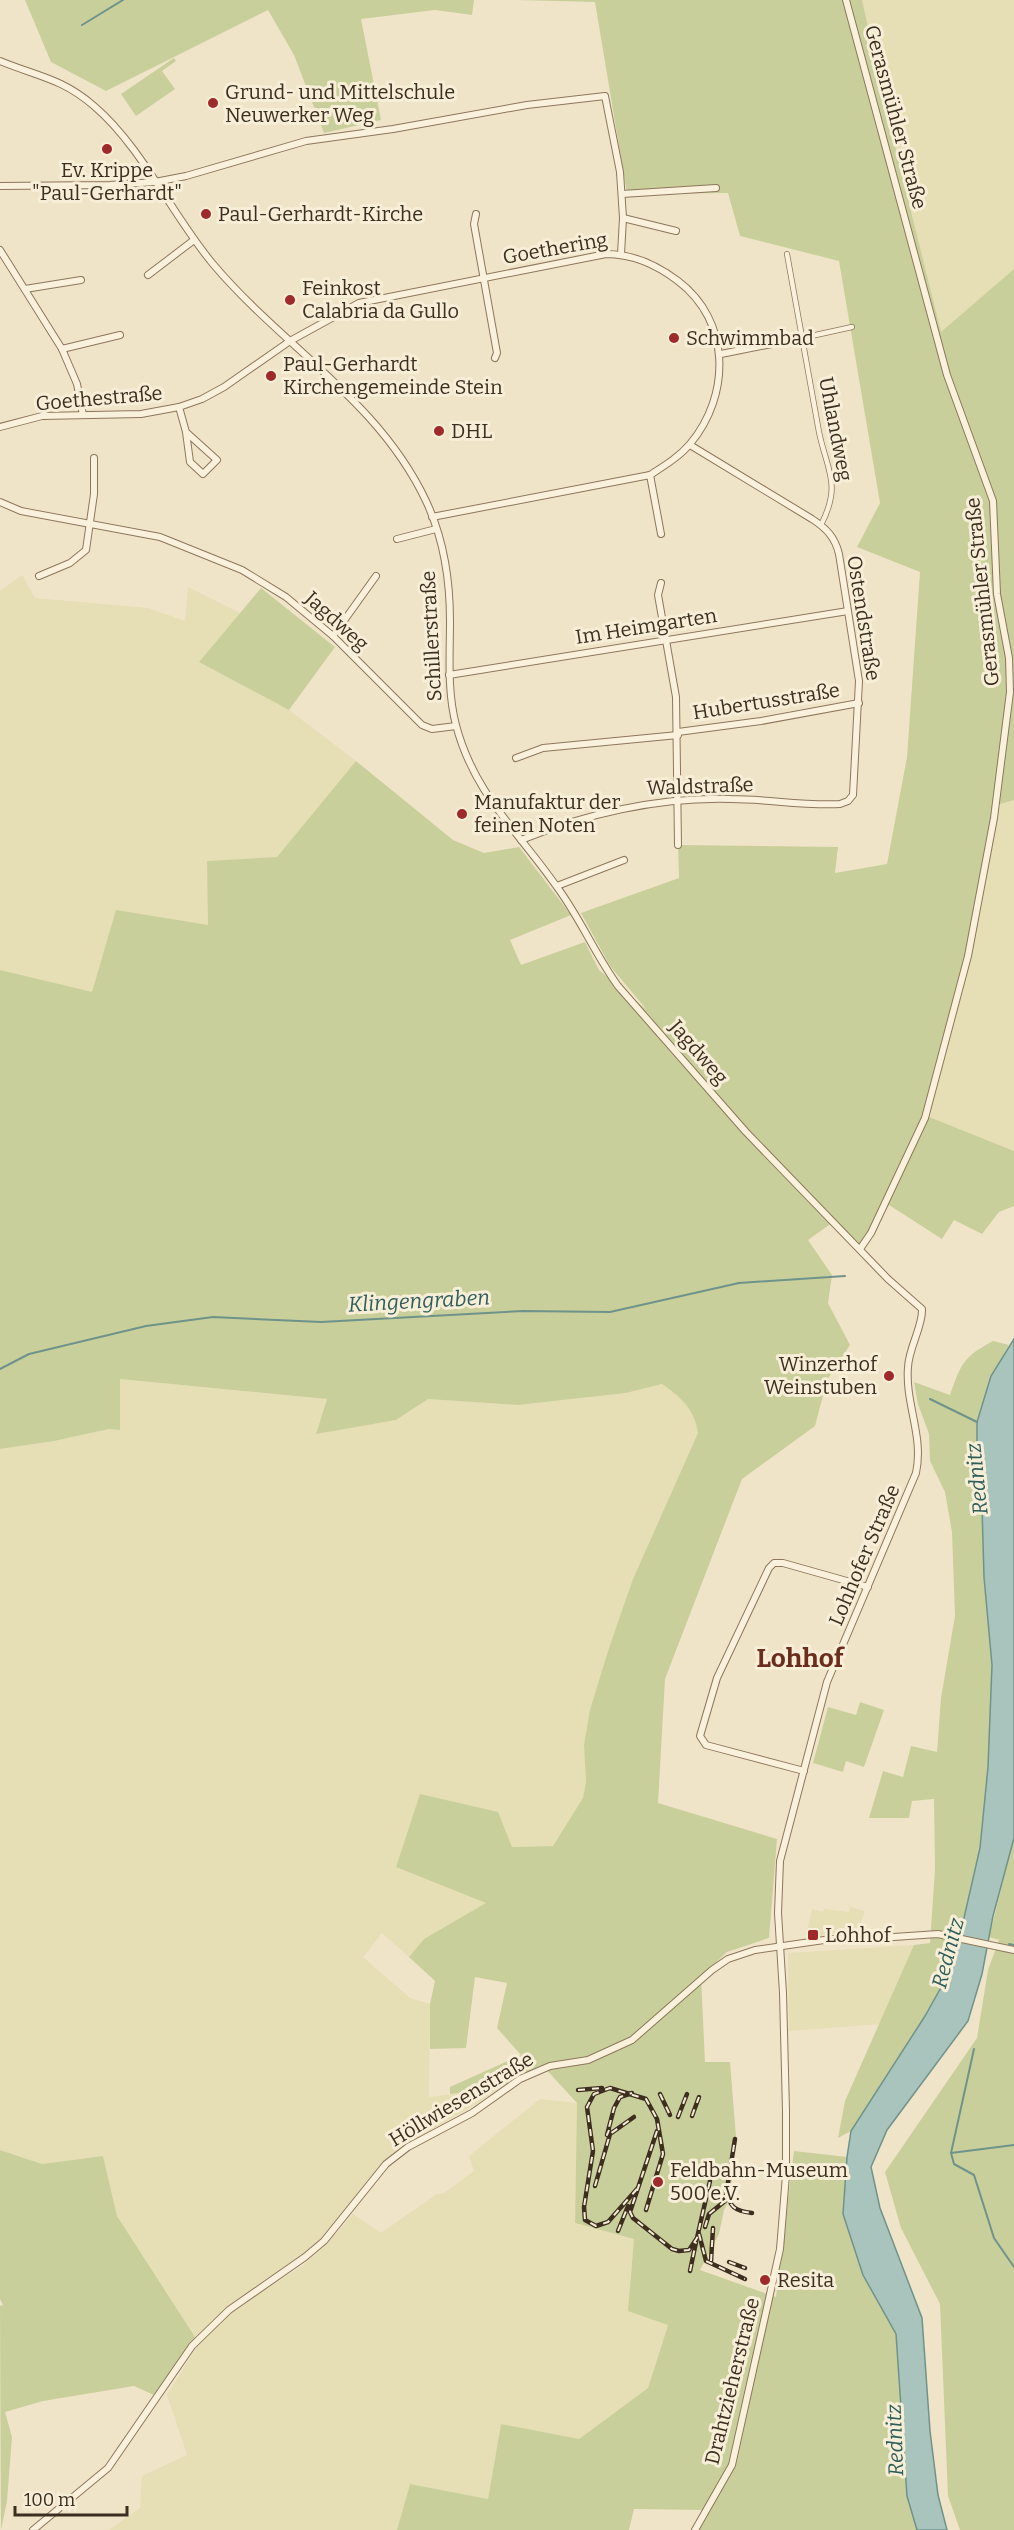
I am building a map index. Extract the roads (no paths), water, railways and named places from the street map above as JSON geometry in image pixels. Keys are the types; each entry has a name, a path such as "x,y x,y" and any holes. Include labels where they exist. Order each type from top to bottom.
{"street":[{"name":"Gerasmühler Straße","path":"846,0 947,375 993,501 998,594 1009,658 1010,692 994,818 966,967 925,1118 871,1233 860,1249"},
{"name":"Schillerstraße","path":"0,61 53,79 92,104 117,130 194,240 243,297 336,382 373,420 406,464 432,517 449,593 449,675 451,706 456,726"},
{"path":"0,186 110,185 155,182 186,176 306,141 393,129 528,105 605,96 620,172 623,218 621,254"},
{"path":"622,194 716,188"},
{"path":"476,214 474,224 483,277"},
{"path":"623,218 676,231"},
{"path":"148,275 194,240"},
{"path":"0,250 62,349 77,384 83,415"},
{"name":"Goethering","path":"290,341 359,303 606,254 621,254 652,264 685,286 702,305 710,319 721,354 719,390 707,420 690,445 674,459 650,475 432,517"},
{"name":"Uhlandweg","path":"787,254 822,448 827,458 833,489 832,498 821,525"},
{"name":"Goethering","path":"483,277 497,353 495,358"},
{"path":"25,289 81,280"},
{"path":"721,354 852,327"},
{"path":"62,349 120,335"},
{"name":"Goethestraße","path":"0,428 42,416 141,414 179,407 202,399 224,387 290,341"},
{"path":"179,407 186,432 190,462 203,474 217,460 186,432"},
{"name":"Ostendstraße","path":"690,445 821,525 831,534 837,548 858,671 859,703 854,790 848,801"},
{"path":"39,576 70,563 87,549 91,524 94,458"},
{"path":"650,475 661,534"},
{"name":"Jagdweg","path":"0,502 21,512 160,537 242,570 286,597 333,636 422,725 432,729 456,726 473,773 499,813 557,886 576,915 603,965 618,986 739,1124 888,1279 922,1309 922,1317"},
{"path":"397,539 436,529"},
{"path":"333,636 376,576"},
{"path":"661,583 658,595 676,697 678,845"},
{"name":"Im Heimgarten","path":"449,675 848,611"},
{"name":"Hubertusstraße","path":"516,758 543,748 678,734 859,703"},
{"name":"Waldstraße","path":"521,840 600,813 676,800 733,799 836,804 848,801"},
{"path":"557,886 624,861"},
{"name":"Lohhofer Straße","path":"779,1944 780,1861 827,1682 914,1478 918,1463 918,1438 908,1399 908,1366 913,1340 922,1317"},
{"path":"804,1771 706,1745 700,1736 717,1678 769,1568 774,1563 783,1563 868,1587"},
{"name":"Höllwiesenstraße","path":"33,2530 108,2468 192,2346 229,2310 324,2241 386,2164 472,2113 520,2079 550,2066 588,2060 632,2040 728,1959 779,1944 831,1939 944,1934 1014,1950"},
{"name":"Drahtzieherstraße","path":"696,2530 732,2466 780,2249 786,2175 786,2110 783,1993 779,1944"}],"water":[{"path":"1014,1339 1014,1838 993,1916 982,1974 968,2021 887,2130 871,2167 880,2208 922,2318 930,2431 938,2495 947,2530 917,2530 907,2496 896,2334 863,2275 843,2214 847,2157 851,2131 925,2016 953,1966 980,1848 988,1767 992,1665 984,1577 977,1422 991,1376"}],"waterway":[{"path":"82,25 123,0"},
{"name":"Klingengraben","path":"0,1369 29,1354 146,1326 213,1317 321,1322 523,1311 610,1312 739,1283 845,1276"},
{"path":"930,1399 977,1422"},
{"path":"1009,1944 1014,1945"},
{"path":"974,2049 951,2153 954,2164 974,2175 994,2238 1014,2267"},
{"path":"951,2153 1014,2145"}],"railway":[{"path":"578,2090 602,2088"},
{"path":"637,2189 608,2222 596,2226 585,2220 584,2207 593,2151 587,2107 594,2094 610,2088 646,2099 657,2119 663,2154 646,2210"},
{"path":"609,2130 607,2135 614,2108 620,2097 632,2093"},
{"path":"660,2094 670,2115"},
{"path":"678,2117 687,2094"},
{"path":"692,2116 699,2097"},
{"path":"595,2186 610,2134 634,2117"},
{"path":"657,2131 630,2212 633,2218 672,2249 689,2250 697,2238 710,2181"},
{"path":"705,2227 709,2214 725,2201 735,2139"},
{"path":"729,2190 731,2204 741,2211 752,2213"},
{"path":"618,2231 628,2206"},
{"path":"711,2261 713,2228"},
{"path":"699,2234 706,2261 745,2279"},
{"path":"690,2271 696,2242"},
{"path":"729,2262 745,2268"}],"place":[{"name":"Grund- und Mittelschule Neuwerker Weg","path":"213,103"},
{"name":"Ev. Krippe \"Paul-Gerhardt\"","path":"107,149"},
{"name":"Paul-Gerhardt-Kirche","path":"206,214"},
{"name":"Feinkost Calabria da Gullo","path":"290,300"},
{"name":"Schwimmbad","path":"674,338"},
{"name":"Paul-Gerhardt Kirchengemeinde Stein","path":"271,376"},
{"name":"DHL","path":"439,431"},
{"name":"Manufaktur der feinen Noten","path":"462,814"},
{"name":"Winzerhof Weinstuben","path":"889,1376"},
{"name":"Lohhof","path":"813,1935"},
{"name":"Feldbahn-Museum 500 e.V.","path":"658,2182"},
{"name":"Resita","path":"765,2280"}],"district":[{"name":"Lohhof","path":"800,1658"}],"water label":[{"name":"Rednitz","path":"977,1479"},
{"name":"Rednitz","path":"948,1953"},
{"name":"Rednitz","path":"895,2440"}]}
